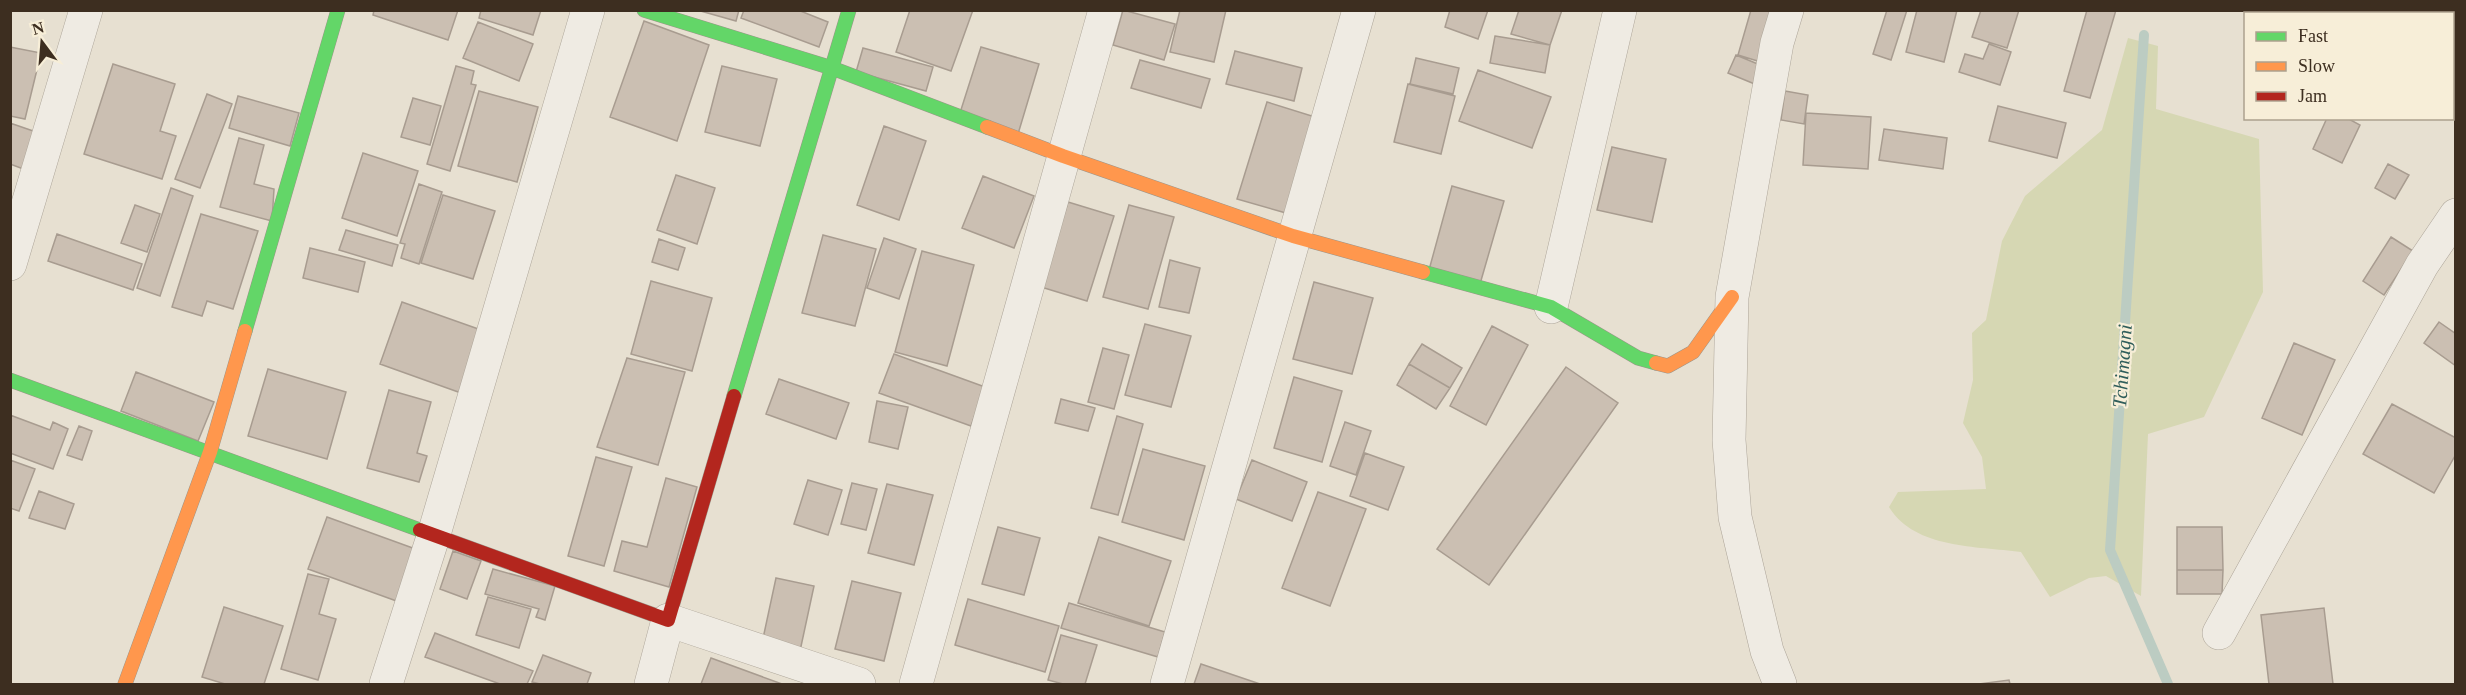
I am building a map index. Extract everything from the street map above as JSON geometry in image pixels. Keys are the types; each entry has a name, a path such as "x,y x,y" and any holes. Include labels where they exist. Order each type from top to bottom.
{"street":[{"path":"10,264 86,10"},
{"path":"125,684 210,452 338,10"},
{"path":"386,684 434,534 588,10"},
{"path":"644,10 832,68 1063,156 1293,236 1551,307 1638,358 1668,366 1693,352 1732,297"},
{"path":"651,684 849,10"},
{"path":"916,684 1105,10"},
{"path":"1167,684 1359,10"},
{"path":"1551,307 1620,10"},
{"path":"1780,684 1767,651 1735,517 1729,440 1732,297 1777,43 1787,10"},
{"path":"2219,633 2422,265 2456,215"},
{"path":"10,380 668,620 859,684"}],"green space":[{"path":"2128,38 2158,46 2156,109 2259,139 2263,292 2204,417 2148,434 2141,596 2106,576 2089,578 2050,597 2021,552 1966,546 1930,538 1900,521 1889,507 1898,492 1986,489 1982,457 1963,423 1973,380 1972,333 1986,320 2002,241 2025,196 2102,130"}],"building":[{"path":"374,10 458,10 448,40 373,15"},
{"path":"481,10 541,10 533,35 479,18"},
{"path":"697,10 739,10 736,21"},
{"path":"744,10 798,10 828,22 819,47 741,18"},
{"path":"910,10 973,10 951,71 896,52"},
{"path":"1123,10 1175,24 1164,60 1113,45"},
{"path":"1180,10 1226,10 1214,62 1170,52"},
{"path":"1450,10 1488,10 1478,39 1445,27"},
{"path":"1519,10 1562,10 1550,45 1511,34"},
{"path":"1751,10 1765,10 1780,15 1764,63 1738,55"},
{"path":"1887,10 1907,10 1891,60 1873,54"},
{"path":"1917,10 1957,10 1944,62 1906,52"},
{"path":"1981,10 2019,10 2007,48 1972,37"},
{"path":"2087,10 2116,10 2090,98 2064,91"},
{"path":"2415,10 2456,10 2456,17 2454,19 2454,12 2414,12"},
{"path":"644,21 709,45 677,141 610,117"},
{"path":"478,22 533,44 519,81 463,58"},
{"path":"1495,36 1550,45 1545,73 1490,63"},
{"path":"1989,44 2011,52 2000,85 1959,72 1965,54 1983,59"},
{"path":"10,47 41,53 25,119 10,116"},
{"path":"981,47 1039,64 1018,134 959,116"},
{"path":"863,48 933,67 926,91 856,72"},
{"path":"1235,51 1302,68 1294,101 1226,84"},
{"path":"1736,55 1765,67 1757,85 1728,73"},
{"path":"1416,58 1459,68 1453,94 1410,84"},
{"path":"1140,60 1210,79 1201,108 1131,88"},
{"path":"113,64 175,84 160,131 176,136 162,179 84,154"},
{"path":"456,66 474,71 471,84 476,85 450,171 427,164"},
{"path":"722,66 777,79 760,146 705,132"},
{"path":"1478,70 1551,97 1532,148 1459,121"},
{"path":"1408,84 1455,96 1441,154 1394,142"},
{"path":"479,91 538,107 517,182 458,166"},
{"path":"1785,91 1808,95 1804,124 1781,120"},
{"path":"207,94 232,104 200,188 175,179"},
{"path":"238,96 299,113 290,146 229,128"},
{"path":"413,98 441,106 430,145 401,137"},
{"path":"1267,102 1315,117 1286,213 1237,199"},
{"path":"1998,106 2066,123 2057,158 1989,141"},
{"path":"1806,113 1871,117 1868,169 1803,165"},
{"path":"2326,120 2351,120 2360,125 2342,163 2313,149"},
{"path":"10,123 39,133 26,170 10,164"},
{"path":"884,126 926,141 899,220 857,205"},
{"path":"1884,129 1947,138 1943,169 1879,160"},
{"path":"239,138 264,145 254,184 274,189 272,221 220,207"},
{"path":"1612,147 1666,159 1652,222 1597,210"},
{"path":"363,153 418,171 397,236 342,218"},
{"path":"2388,164 2409,175 2395,199 2375,188"},
{"path":"676,175 715,188 697,244 657,230"},
{"path":"983,176 1034,196 1014,248 962,228"},
{"path":"419,184 442,192 419,264 401,258 405,244 400,243"},
{"path":"1452,186 1504,201 1480,284 1429,270"},
{"path":"171,188 193,196 160,296 137,288"},
{"path":"443,195 495,211 473,279 421,263"},
{"path":"1068,202 1114,216 1087,301 1041,287"},
{"path":"135,205 160,214 147,252 121,243"},
{"path":"1129,205 1174,217 1148,309 1103,297"},
{"path":"201,214 258,231 233,309 207,301 202,316 172,307"},
{"path":"346,230 398,245 392,266 339,250"},
{"path":"57,234 142,264 133,290 48,261"},
{"path":"823,235 876,249 855,326 802,313"},
{"path":"2391,237 2413,251 2384,295 2363,281"},
{"path":"884,238 916,249 899,299 867,288"},
{"path":"659,239 685,248 678,270 652,262"},
{"path":"310,248 365,262 358,292 303,278"},
{"path":"922,251 974,265 947,366 895,352"},
{"path":"1170,260 1200,268 1189,313 1159,307"},
{"path":"651,281 712,298 692,371 631,354"},
{"path":"1314,282 1373,298 1352,374 1293,359"},
{"path":"402,302 484,331 461,393 380,364"},
{"path":"2439,322 2456,334 2456,366 2424,343"},
{"path":"1145,324 1191,336 1171,407 1125,395"},
{"path":"1492,326 1528,345 1486,425 1450,406"},
{"path":"2294,343 2335,360 2302,435 2262,418"},
{"path":"1422,344 1462,368 1450,388 1409,364"},
{"path":"1103,348 1129,355 1114,409 1088,402"},
{"path":"894,354 985,387 971,426 879,393"},
{"path":"627,358 685,372 658,465 597,447"},
{"path":"1409,364 1450,388 1436,409 1397,385"},
{"path":"1566,367 1618,403 1489,585 1437,549"},
{"path":"268,369 346,392 327,459 248,436"},
{"path":"136,372 214,402 198,441 121,411"},
{"path":"1294,377 1342,391 1322,462 1274,448"},
{"path":"779,379 849,403 836,439 766,414"},
{"path":"389,390 431,402 417,453 427,456 419,482 367,468"},
{"path":"1061,399 1095,408 1088,431 1055,423"},
{"path":"877,401 908,407 898,449 869,442"},
{"path":"2392,404 2456,438 2456,454 2434,493 2363,454"},
{"path":"10,415 50,430 53,422 68,429 53,469 10,453"},
{"path":"1117,416 1143,424 1118,515 1091,508"},
{"path":"1345,422 1371,431 1356,475 1330,466"},
{"path":"79,426 92,431 82,460 67,455"},
{"path":"1143,449 1205,466 1184,540 1122,522"},
{"path":"1365,453 1404,467 1388,510 1350,496"},
{"path":"596,457 632,467 604,566 568,556"},
{"path":"10,460 35,469 19,511 10,508"},
{"path":"1252,460 1307,482 1292,521 1236,499"},
{"path":"666,478 697,487 669,587 614,571 622,541 647,547"},
{"path":"808,480 842,490 828,535 794,524"},
{"path":"852,483 877,489 866,530 841,524"},
{"path":"887,484 933,495 914,565 868,553"},
{"path":"39,491 74,504 65,529 29,518"},
{"path":"1318,492 1366,509 1330,606 1282,588"},
{"path":"327,517 421,551 402,603 308,569"},
{"path":"998,527 1040,538 1024,595 982,584"},
{"path":"2177,527 2222,527 2223,570 2177,570"},
{"path":"1099,537 1171,561 1149,626 1078,603"},
{"path":"453,551 481,561 467,599 440,589"},
{"path":"493,569 555,586 545,620 536,617 539,609 485,594"},
{"path":"2177,570 2223,570 2222,594 2177,594"},
{"path":"308,574 329,579 319,614 336,619 318,680 281,669"},
{"path":"776,578 814,586 800,651 762,643"},
{"path":"852,581 901,593 884,661 835,649"},
{"path":"488,597 531,609 519,648 476,635"},
{"path":"968,599 1059,626 1045,672 955,645"},
{"path":"1069,603 1165,632 1158,657 1061,628"},
{"path":"224,607 283,626 264,684 225,684 202,677"},
{"path":"2324,608 2333,684 2269,684 2261,615"},
{"path":"435,633 533,671 527,684 500,684 425,657"},
{"path":"1061,635 1097,645 1085,684 1063,684 1048,680"},
{"path":"543,655 591,673 587,684 532,682"},
{"path":"711,658 782,684 701,684"},
{"path":"1201,664 1260,684 1194,684"},
{"path":"2009,680 2010,684 1979,684"}],"waterway":[{"name":"Tchimagni","path":"2144,35 2110,550 2168,684"}],"traffic: fast":[{"path":"245,331 338,10"},
{"path":"644,10 832,68 987,127"},
{"path":"734,396 849,10"},
{"path":"1423,272 1551,307 1638,358 1656,363"},
{"path":"10,380 420,530"}],"traffic: slow":[{"path":"987,127 1063,156 1293,236 1423,272"},
{"path":"1656,363 1668,366 1693,352 1732,297"},
{"path":"125,684 210,452 245,331"}],"traffic: jam":[{"path":"420,530 668,620 734,396"}]}
